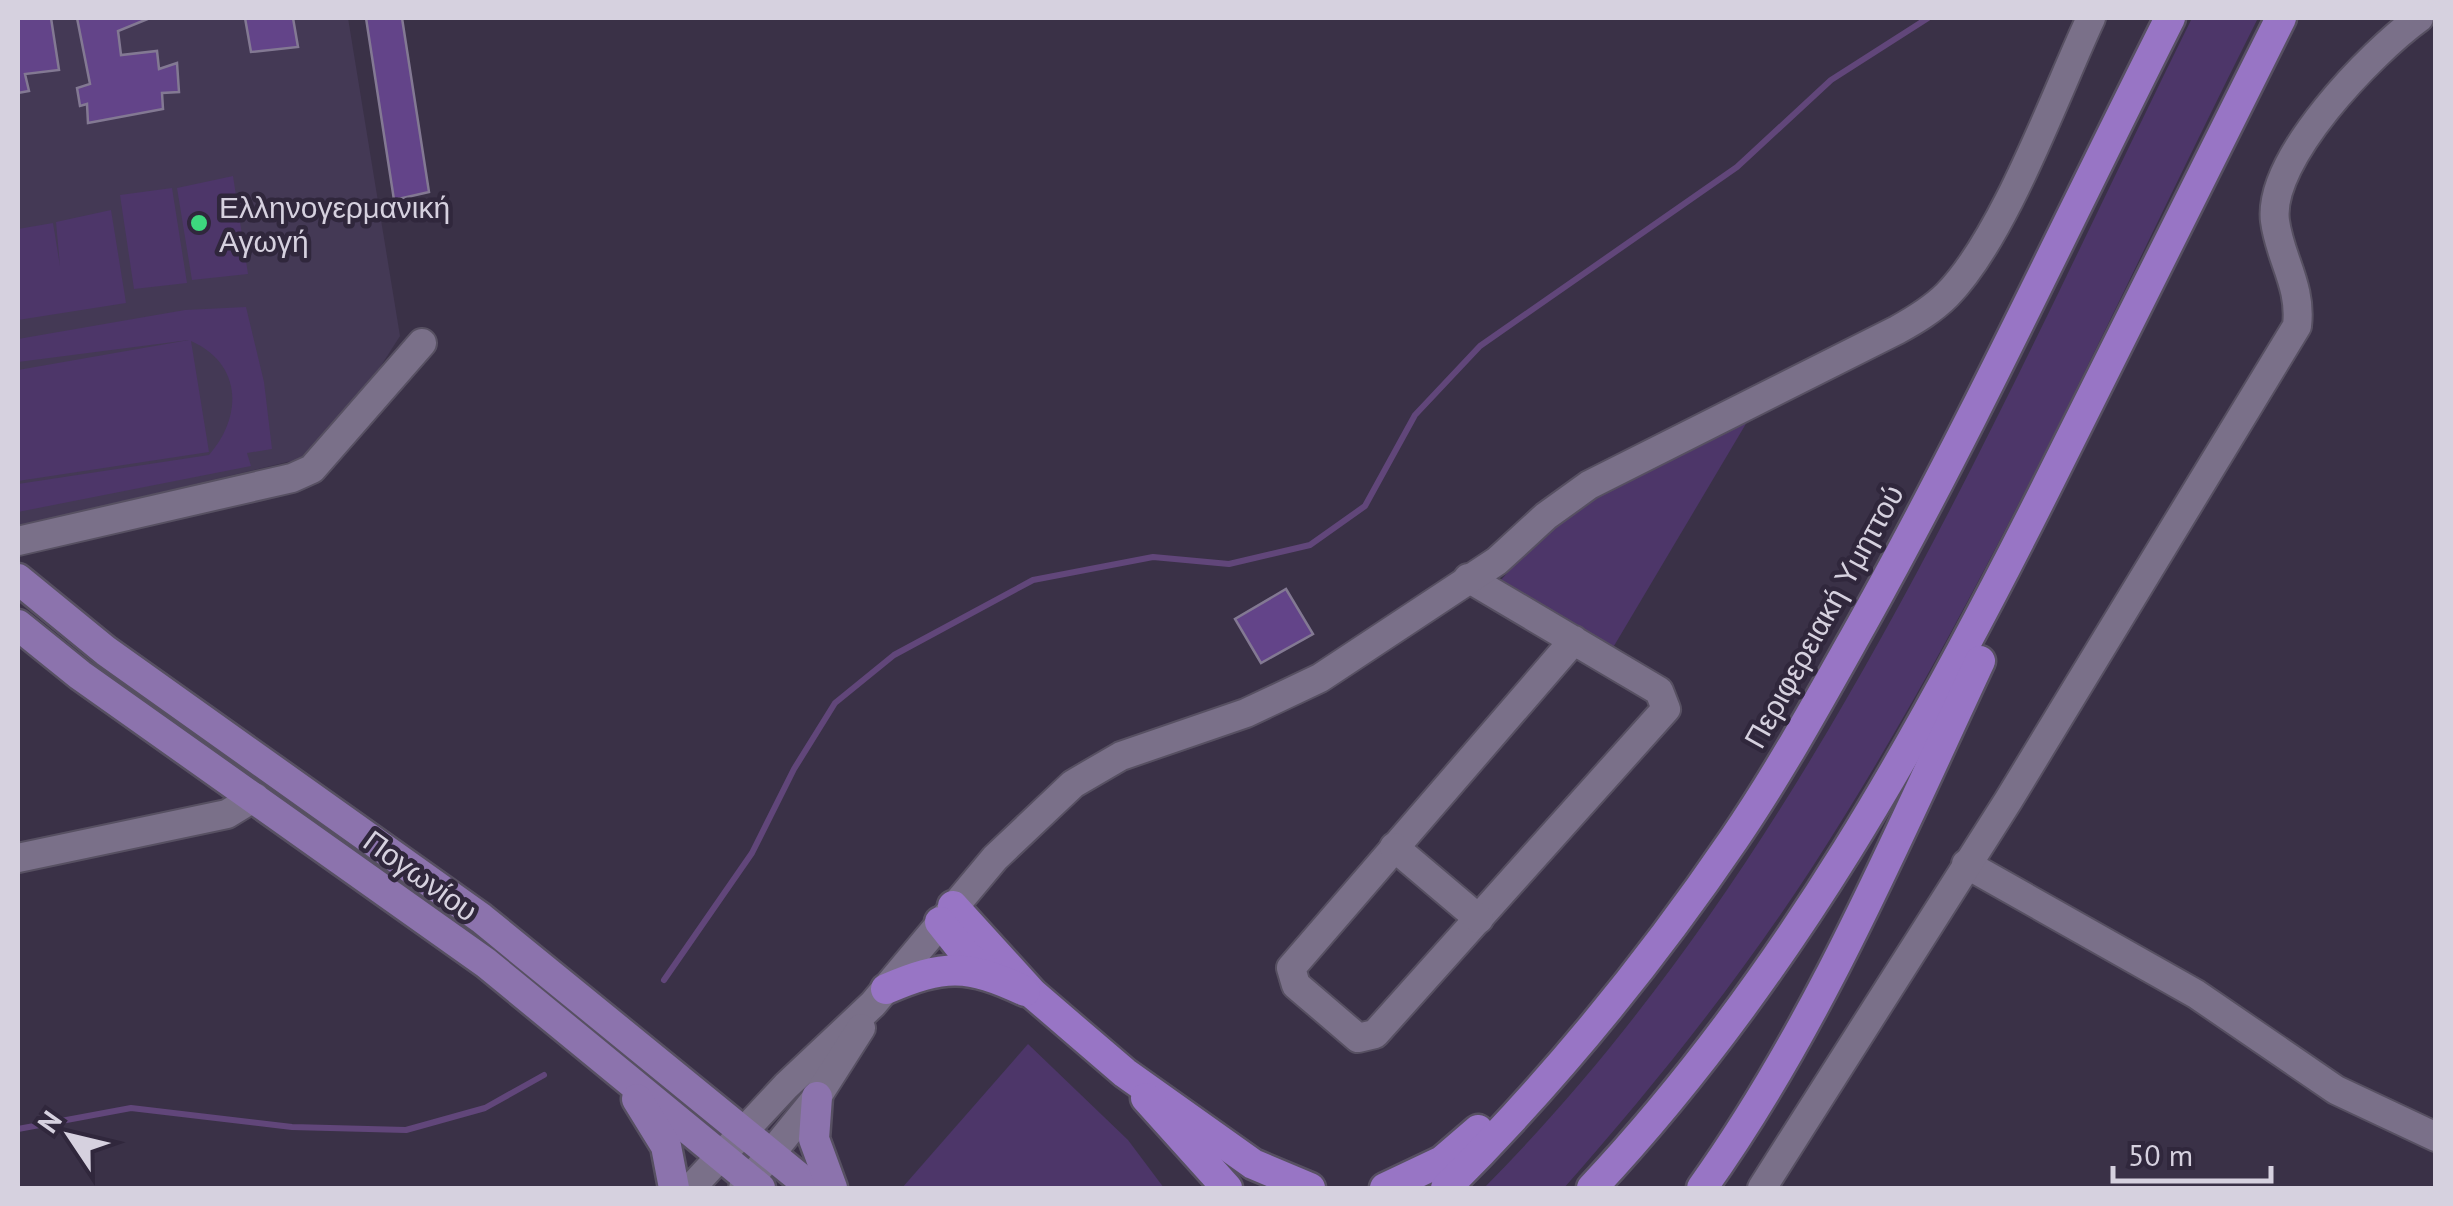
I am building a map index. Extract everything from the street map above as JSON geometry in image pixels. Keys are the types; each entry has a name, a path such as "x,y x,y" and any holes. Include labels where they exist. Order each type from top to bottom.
{"highway":[{"name":"Περιφερειακή Υμηττού","path":"1446,1188 1571,1055 1670,931 1800,734 1969,422 2170,18"},
{"path":"1592,1188 1729,1024 1837,869 1934,707 2282,18"},
{"path":"1702,1188 1771,1084 1890,850 2017,582 2067,447"},
{"path":"946,914 967,956 1001,980"},
{"path":"946,914 1125,1074 1253,1164 1310,1188"},
{"path":"879,996 954,968 1001,980 1033,994"},
{"path":"1384,1188 1442,1161 1518,1090 1571,1055"},
{"path":"1125,1074 1228,1188"}],"main road":[{"name":"Πογωνίου","path":"18,579 95,644 481,918 812,1188"},
{"name":"Πογωνίου","path":"18,625 486,963 751,1186"},
{"path":"608,1062 662,1136 674,1188"},
{"path":"817,1097 815,1146 832,1188"}],"street":[{"path":"691,1188 879,996 1025,827 1094,770 1297,690 1391,634 1497,561 1546,516 1589,485 1881,338 1938,304 1966,272 1995,222 2091,18"},
{"path":"1762,1188 2297,326 2300,301 2275,222 2276,194 2337,94 2360,66 2420,18"},
{"path":"18,541 292,478 312,469 335,448 422,343"},
{"path":"1468,578 1574,640 1659,691 1666,709 1375,1034 1364,1039 1353,1035 1296,985 1291,968 1574,640"},
{"path":"18,858 227,814 255,797"},
{"path":"1394,848 1479,918"},
{"path":"1966,864 2180,984 2336,1090 2436,1136"},
{"path":"751,1186 817,1097 879,996"}],"shaded area":[{"name":"Ελληνογερμανική Αγωγή","path":"18,18 348,18 400,336 347,419 304,458 18,526"},
{"path":"2192,18 2258,18 2047,448 1876,764 1813,866 1725,991 1564,1188 1484,1188 1599,1060 1703,924 1797,781 1884,633 1965,480"},
{"path":"233,176 248,274 192,280 177,188"},
{"path":"172,188 187,283 134,289 120,195"},
{"path":"111,210 126,303 18,320 18,229 53,223 60,266 56,222"},
{"path":"246,307 264,382 272,449 247,453 251,466 18,512 18,484 209,455 228,423 232,391 220,362 191,341 209,452 18,481 18,370 189,340 18,362 18,339 185,310"},
{"path":"1747,422 1608,656 1499,582 1563,512"},
{"path":"1028,1044 1128,1140 1164,1188 902,1188"}],"building":[{"path":"18,18 51,18 59,70 25,74 29,91 18,93"},
{"path":"77,18 150,18 118,31 121,55 157,51 159,69 177,63 179,92 162,93 163,109 88,123 87,104 80,106 77,88 90,84"},
{"path":"245,18 293,18 298,47 251,52"},
{"path":"366,18 402,18 429,192 394,200"},
{"path":"1286,589 1313,634 1261,663 1235,619"}],"waterway":[{"path":"664,980 752,853 794,769 835,703 894,655 1033,580 1153,557 1229,564 1310,545 1365,506 1415,415 1480,346 1737,167 1831,80 1928,18"},
{"path":"18,1129 131,1108 292,1127 406,1130 485,1108 544,1075"}],"place":[{"name":"Ελληνογερμανική Αγωγή","path":"199,223"}]}
